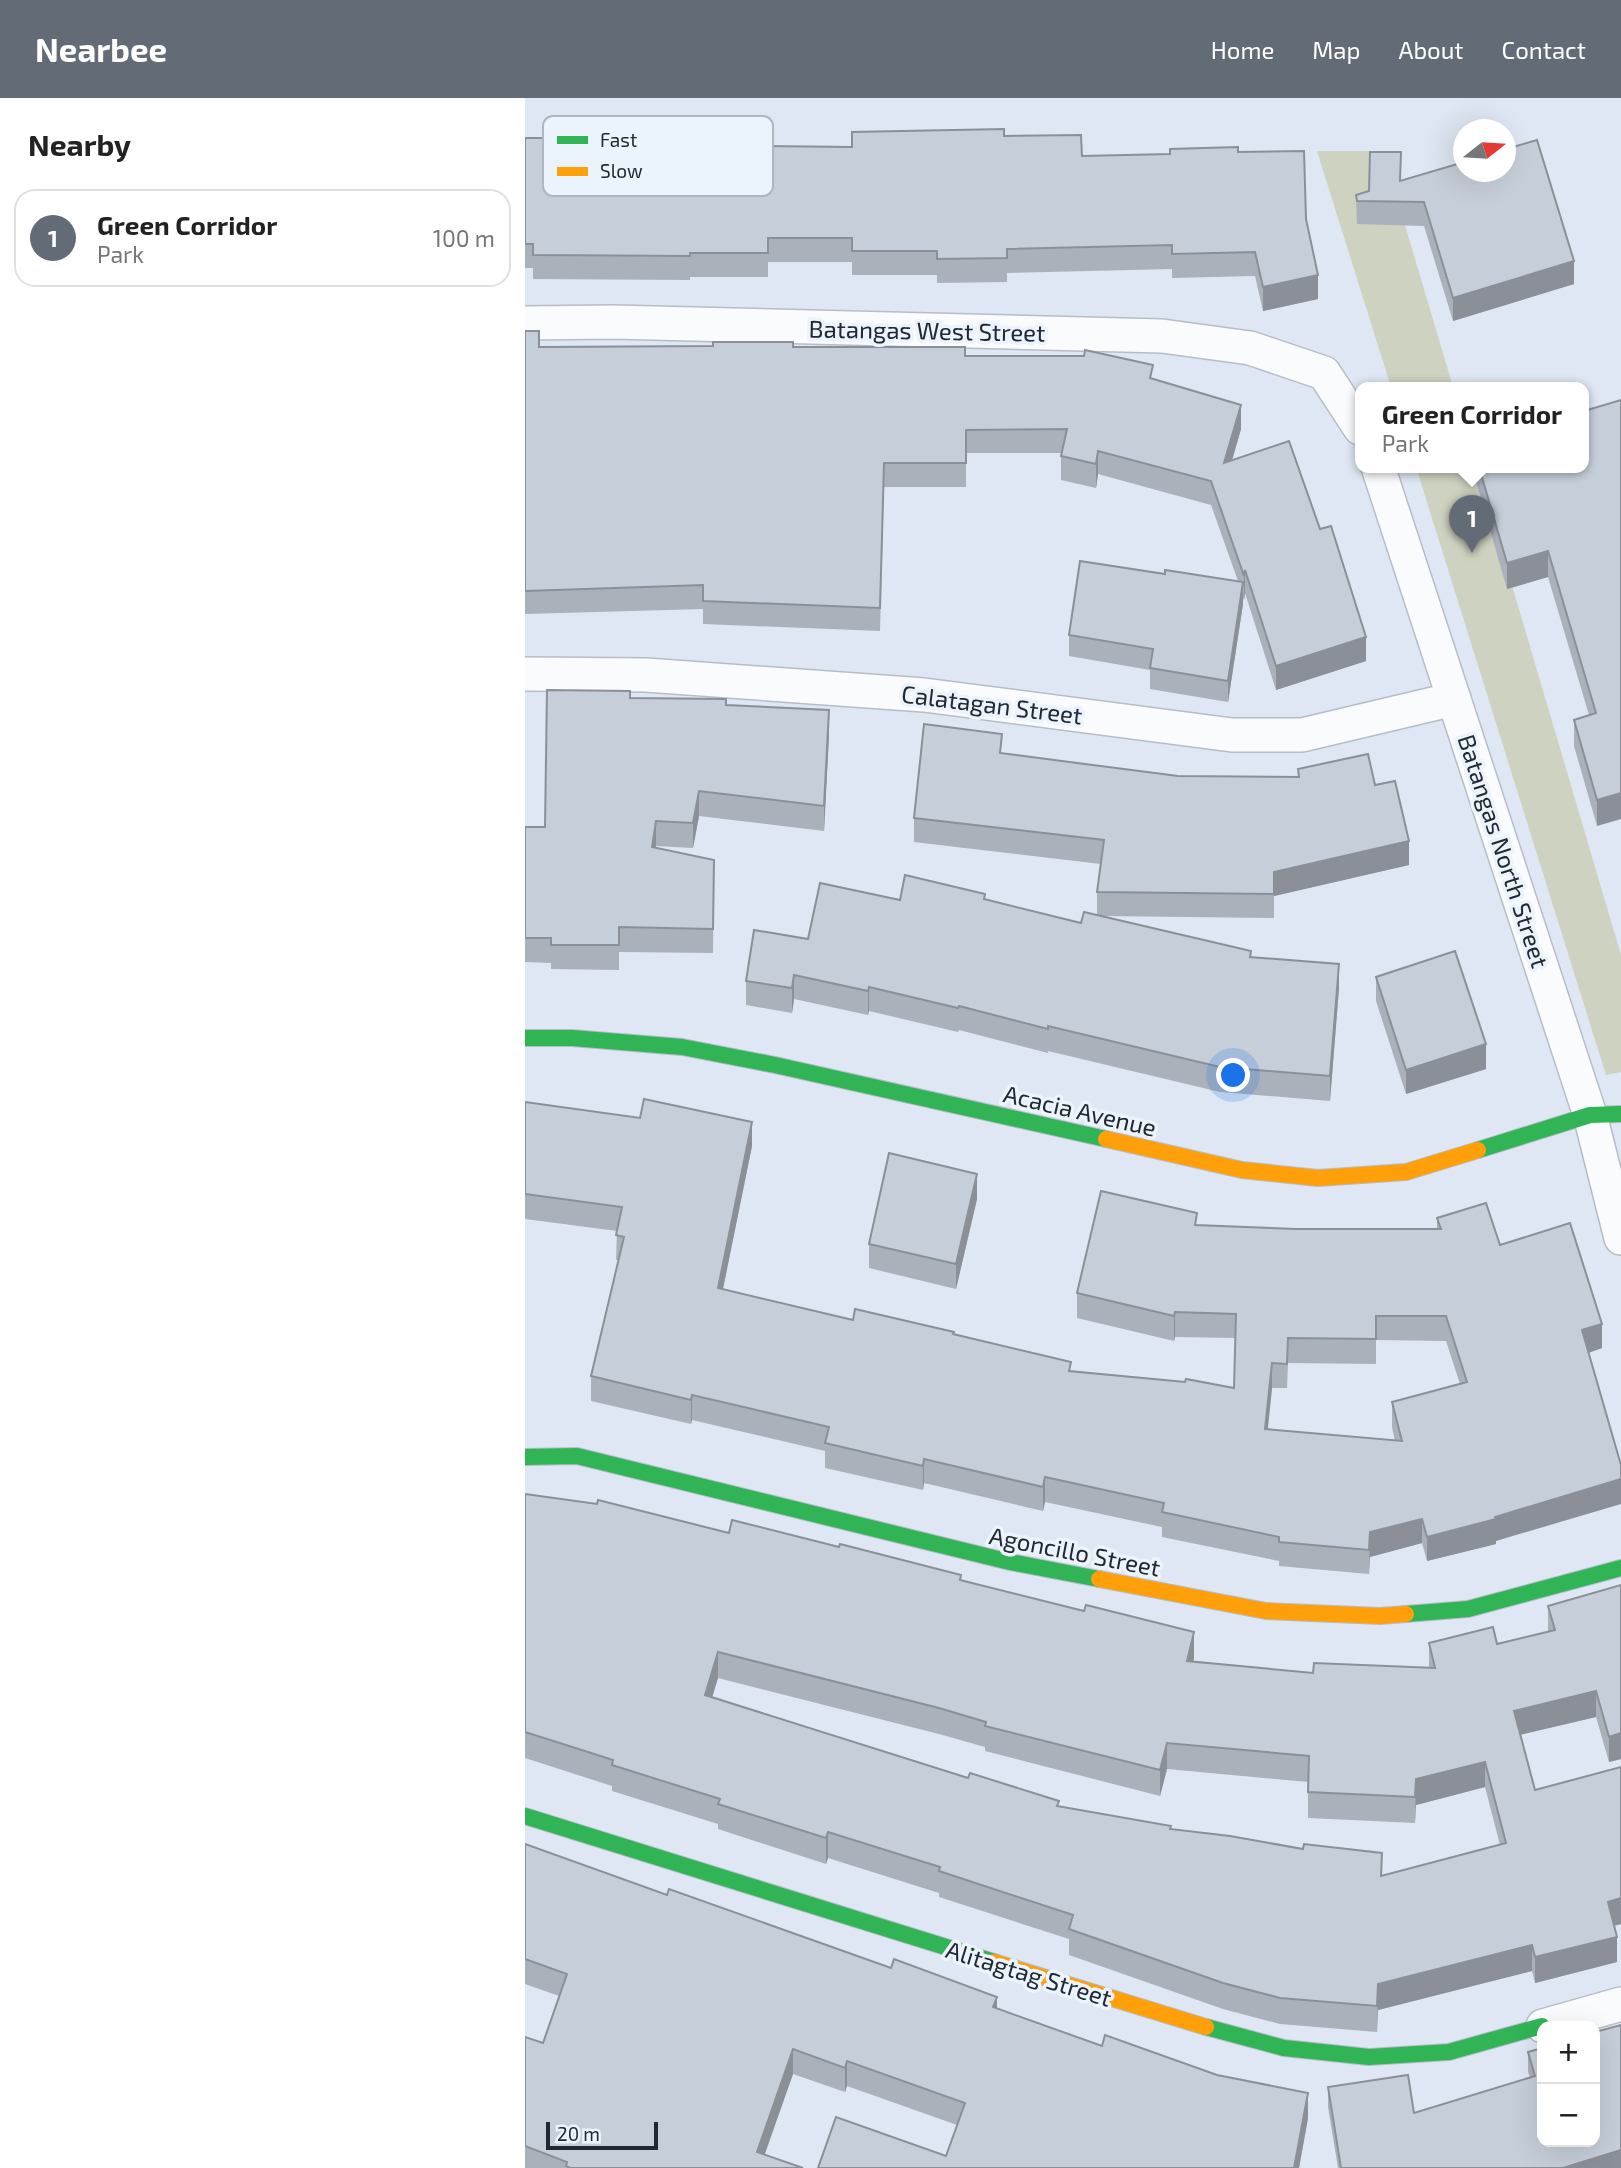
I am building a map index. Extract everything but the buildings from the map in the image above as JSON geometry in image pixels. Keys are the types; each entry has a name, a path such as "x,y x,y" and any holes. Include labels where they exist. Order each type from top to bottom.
{"street":[{"name":"Batangas West Street","path":"525,323 613,322 1162,336 1250,348 1324,373 1355,420"},
{"name":"Batangas North Street","path":"1380,473 1454,699 1605,1114 1621,1238"},
{"name":"Calatagan Street","path":"525,674 646,675 924,695 1232,735 1302,735 1454,699"},
{"name":"Acacia Avenue","path":"525,1038 572,1038 683,1047 775,1065 1242,1170 1318,1178 1406,1172 1605,1114"},
{"name":"Agoncillo Street","path":"525,1457 577,1456 1010,1562 1266,1611 1380,1616 1468,1609 1621,1568"},
{"name":"Alitagtag Street","path":"525,1816 1163,2015 1285,2048 1369,2057 1449,2052 1537,2028"},
{"name":"Alitagtag Street","path":"1561,2021 1621,2004"}],"green space":[{"path":"1317,151 1383,151 1452,382 1389,382"},
{"path":"1418,473 1479,473 1621,955 1621,1072 1606,1075"}],"traffic: fast":[{"path":"525,1038 572,1038 682,1047 775,1065 1106,1139"},
{"path":"1478,1150 1590,1115 1621,1114"},
{"path":"525,1457 577,1456 1010,1562 1099,1579"},
{"path":"1406,1614 1468,1609 1621,1568"},
{"path":"525,1816 994,1962"},
{"path":"1206,2027 1284,2048 1369,2057 1449,2052 1537,2027"}],"traffic: slow":[{"path":"1106,1139 1242,1170 1318,1178 1406,1172 1478,1150"},
{"path":"1099,1579 1266,1611 1380,1616 1406,1614"},
{"path":"994,1962 1206,2027"}],"place":[{"name":"Green Corridor","path":"1472,553"}]}
